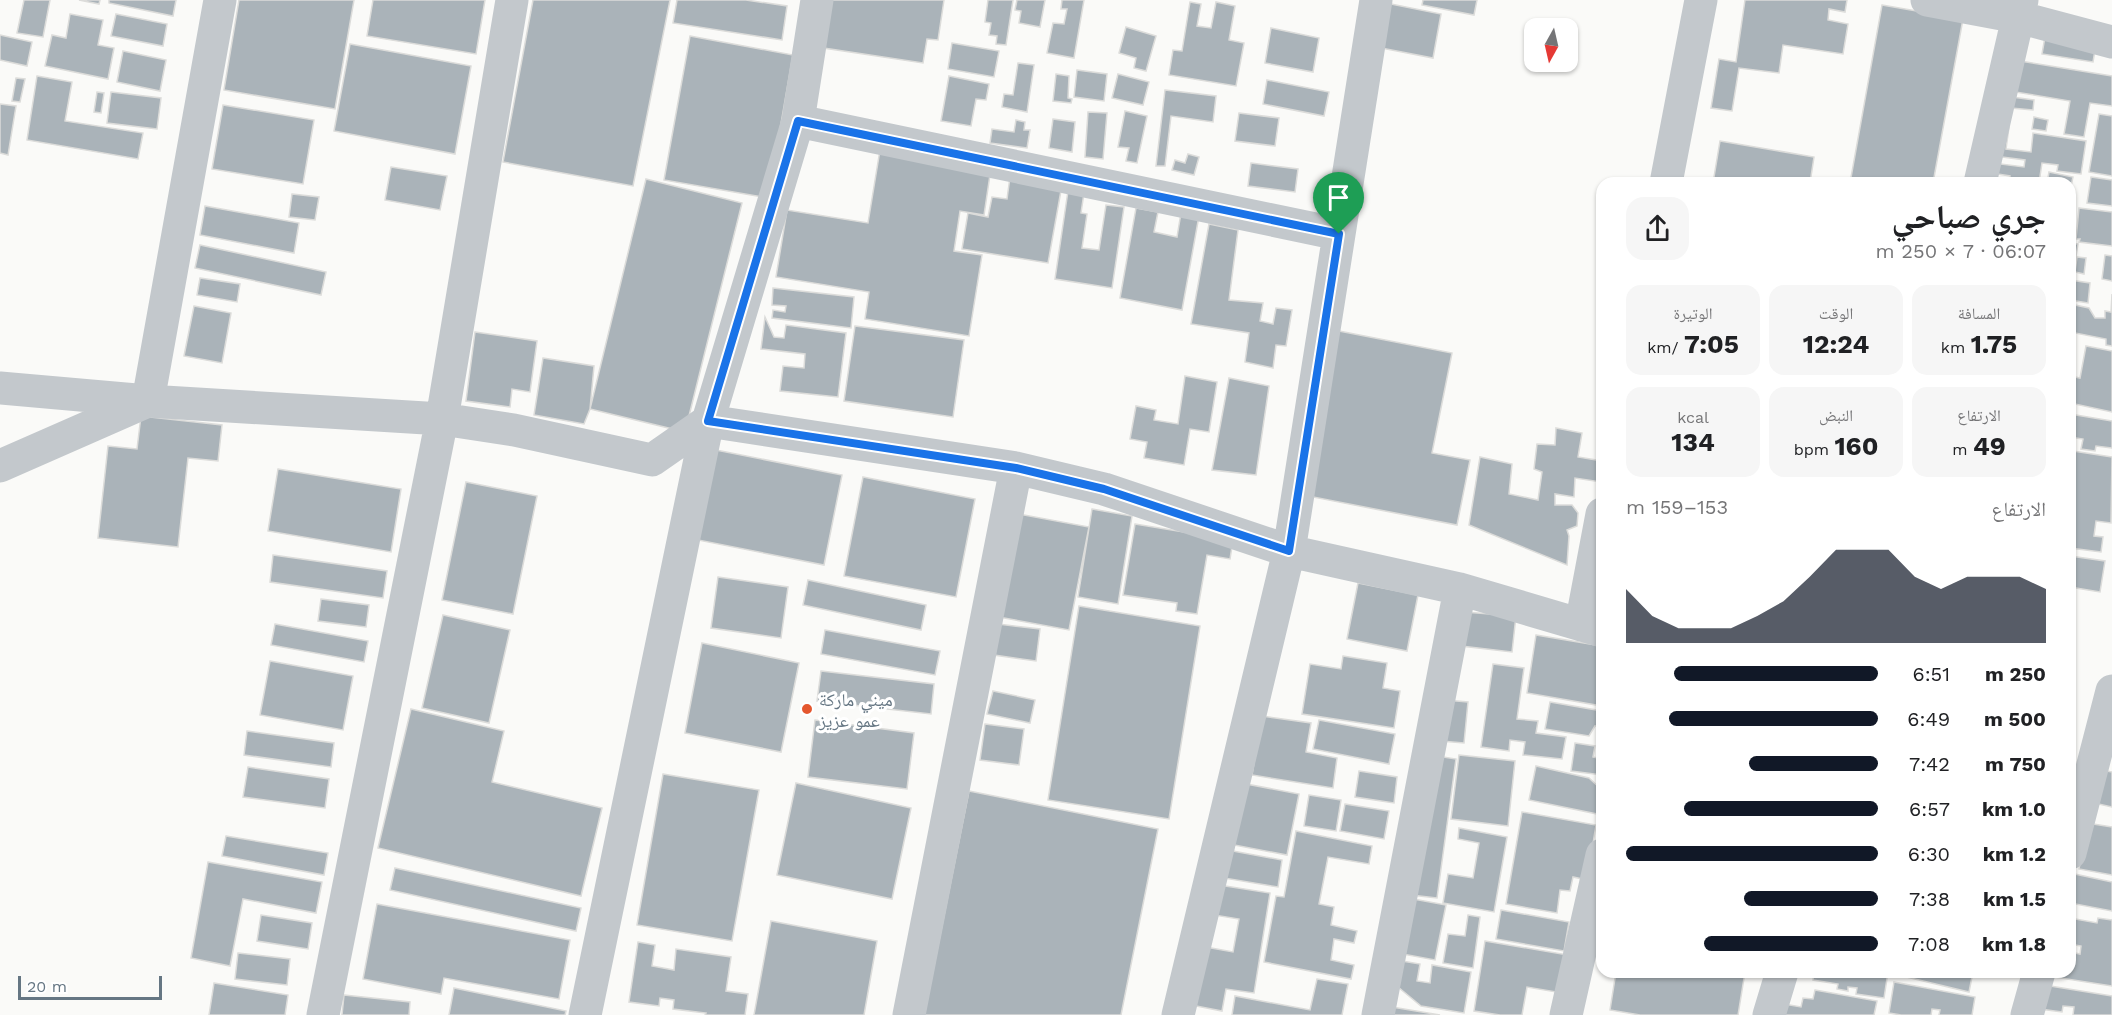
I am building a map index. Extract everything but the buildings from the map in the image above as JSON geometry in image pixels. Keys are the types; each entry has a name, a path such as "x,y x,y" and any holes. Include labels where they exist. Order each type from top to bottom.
{"street":[{"path":"148,401 220,0"},
{"path":"323,1015 442,419 512,0"},
{"path":"585,1015 708,421 798,121 817,0"},
{"path":"1178,1015 1289,551 1376,0"},
{"path":"1667,177 1701,0"},
{"path":"1927,0 2020,9 2112,42"},
{"path":"1981,177 2020,9"},
{"path":"798,121 1339,234"},
{"path":"0,387 148,401 442,419 514,430 652,460 708,421 1016,468 1104,489 1289,551 1460,589 1591,628 1596,576"},
{"path":"0,466 148,401"},
{"path":"909,1015 1016,468"},
{"path":"1378,1015 1460,589"},
{"path":"2076,825 2093,746 2112,691"},
{"path":"1566,1015 1596,882"},
{"path":"1769,1015 1780,978"},
{"path":"2027,1015 2036,978"}],"place":[{"name":"ميني ماركة عمو عزيز","path":"807,709"}],"route":[{"path":"798,121 1339,234 1289,551 1104,489 1016,468 708,421 798,121"}]}
